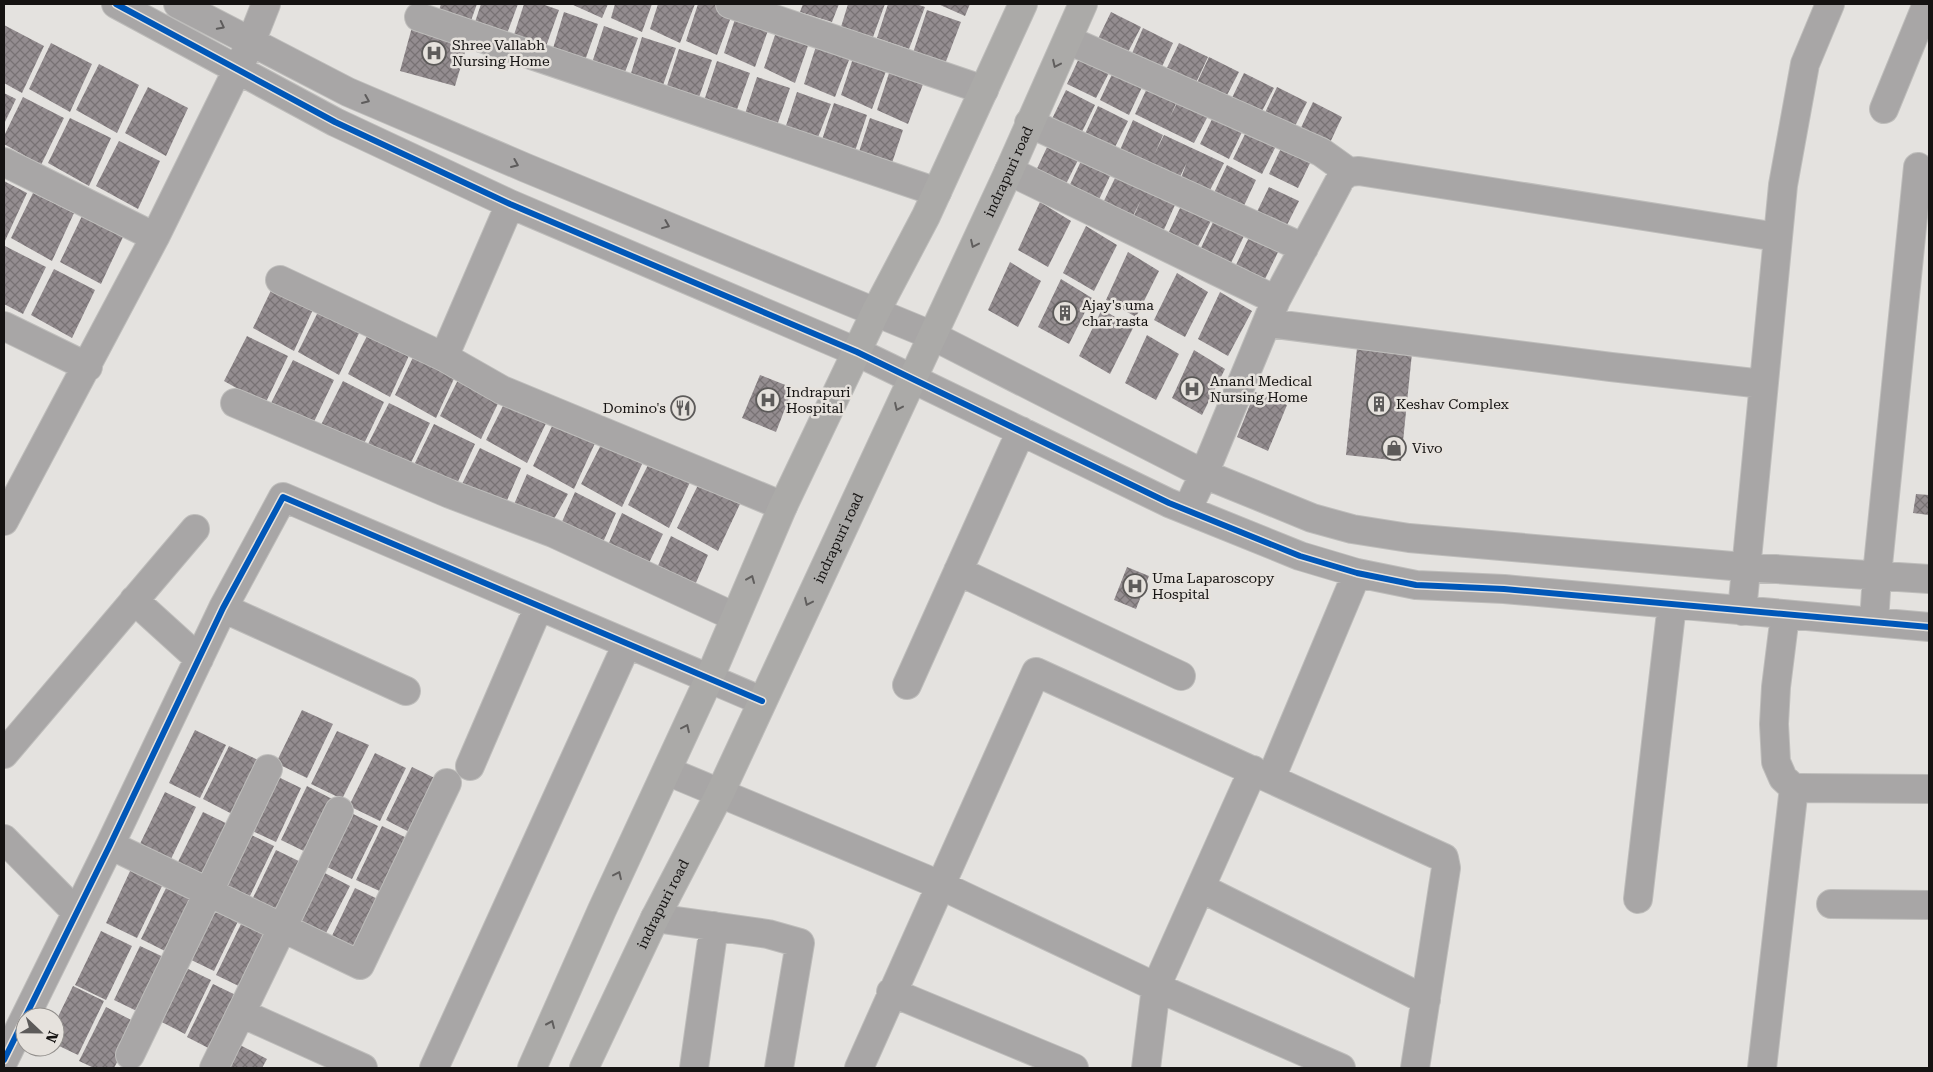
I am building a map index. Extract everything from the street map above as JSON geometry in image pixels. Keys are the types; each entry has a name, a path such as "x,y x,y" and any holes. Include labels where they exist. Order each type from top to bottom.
{"main road":[{"path":"532,1068 602,910 709,679 782,506 876,311 937,192 1023,4"},
{"name":"indrapuri road","path":"584,1068 655,918 720,793 930,335 1008,171 1083,4"}],"street":[{"path":"116,4 334,122 510,204 857,352 1187,510 1300,556 1357,573 1416,585 1504,589 1929,627"},
{"path":"178,4 357,96 526,168 876,311 930,335 1204,474 1312,518 1352,529 1409,538 1744,567 1929,579"},
{"path":"4,521 88,367 155,237 251,42 266,4"},
{"path":"730,4 984,90"},
{"path":"1742,611 1744,567 1783,185 1805,64 1830,4"},
{"path":"1884,109 1927,4"},
{"path":"419,17 937,192"},
{"path":"1068,40 1321,152 1349,172"},
{"path":"1029,122 1304,248"},
{"path":"4,162 155,237"},
{"path":"1874,622 1876,575 1918,166"},
{"path":"1008,171 1272,312 1611,367 1763,384"},
{"path":"1187,510 1272,312 1342,178 1349,172 1359,171 1777,237"},
{"path":"444,358 510,204"},
{"path":"280,280 444,358 502,390 782,506"},
{"path":"4,326 88,367"},
{"path":"235,403 450,494 553,533 735,617"},
{"path":"907,685 1021,431"},
{"path":"4,1060 110,846 223,608 283,497 762,701"},
{"path":"4,754 194,529"},
{"path":"1504,589 1505,546"},
{"path":"958,571 1181,676"},
{"path":"1146,1068 1156,987 1201,888 1262,774 1357,573"},
{"path":"134,600 199,659"},
{"path":"1638,899 1672,604"},
{"path":"470,766 539,606"},
{"path":"223,608 406,691"},
{"path":"1785,615 1776,687 1774,724 1776,762 1783,778 1796,790"},
{"path":"434,1068 627,644"},
{"path":"859,1068 1036,672 1444,858 1446,868 1415,1068"},
{"path":"130,1055 268,769"},
{"path":"667,771 940,885 1156,987 1289,1057 1341,1068"},
{"path":"110,846 360,964 447,784"},
{"path":"1762,1068 1792,796 1800,788 1929,789"},
{"path":"214,1068 339,811"},
{"path":"4,839 76,912"},
{"path":"1201,888 1426,1000"},
{"path":"1831,904 1929,905"},
{"path":"655,918 768,934 800,943 779,1068"},
{"path":"694,1068 714,926"},
{"path":"892,992 1074,1068"},
{"path":"241,1013 363,1068"}],"building":[{"path":"441,4 477,4 469,26 437,16"},
{"path":"481,4 518,4 505,39 473,28"},
{"path":"524,4 542,4 559,10 544,52 512,41"},
{"path":"571,4 608,4 602,18"},
{"path":"615,4 652,4 642,32 611,18"},
{"path":"658,4 695,4 680,43 650,29"},
{"path":"698,4 718,4 734,9 717,55 686,41"},
{"path":"803,4 839,4 832,22 800,12"},
{"path":"848,4 885,4 873,37 841,27"},
{"path":"888,4 916,4 925,7 909,49 877,38"},
{"path":"938,4 970,4 965,16"},
{"path":"738,10 771,22 755,67 724,53"},
{"path":"927,10 961,22 945,64 913,53"},
{"path":"564,12 598,24 583,66 551,55"},
{"path":"1111,12 1141,27 1126,56 1097,41"},
{"path":"4,25 44,46 22,93 4,83"},
{"path":"604,26 638,38 622,80 590,69"},
{"path":"778,26 811,37 795,83 764,68"},
{"path":"412,27 468,42 455,86 400,71"},
{"path":"1143,28 1173,43 1159,73 1130,58"},
{"path":"642,37 676,48 661,91 629,80"},
{"path":"818,40 852,52 835,97 804,84"},
{"path":"51,43 92,64 70,112 29,89"},
{"path":"1179,43 1208,57 1194,87 1165,72"},
{"path":"679,49 712,60 697,103 665,92"},
{"path":"855,52 889,63 872,109 841,95"},
{"path":"1081,54 1111,69 1096,98 1067,84"},
{"path":"1209,57 1239,72 1224,101 1195,87"},
{"path":"717,61 750,73 735,115 703,104"},
{"path":"99,64 139,85 117,133 76,110"},
{"path":"891,67 925,79 908,124 877,110"},
{"path":"1114,70 1143,85 1129,115 1100,100"},
{"path":"1244,73 1274,88 1259,117 1230,102"},
{"path":"757,77 790,88 775,131 743,120"},
{"path":"1149,84 1178,99 1170,117 1179,99 1209,114 1194,143 1135,114"},
{"path":"148,87 188,108 166,156 125,133"},
{"path":"1277,87 1307,102 1292,132 1263,117"},
{"path":"1066,90 1095,105 1081,134 1052,119"},
{"path":"797,92 831,104 815,145 783,135"},
{"path":"4,93 16,99 4,124"},
{"path":"23,97 64,118 41,165 4,144 4,136"},
{"path":"1313,102 1342,117 1328,147 1299,132"},
{"path":"834,103 867,115 853,157 820,146"},
{"path":"1098,106 1128,121 1113,151 1084,136"},
{"path":"1214,115 1243,130 1229,159 1200,144"},
{"path":"70,118 111,138 89,186 48,163"},
{"path":"870,118 903,130 889,172 856,161"},
{"path":"1133,120 1163,135 1155,153 1164,135 1224,163 1209,192 1181,178 1187,162 1179,179 1120,150"},
{"path":"1247,130 1277,144 1262,174 1233,159"},
{"path":"119,141 160,161 138,209 96,186"},
{"path":"1283,144 1312,159 1298,188 1269,174"},
{"path":"1048,145 1078,160 1063,190 1034,175"},
{"path":"1081,161 1110,176 1096,206 1067,191"},
{"path":"1227,165 1256,180 1242,210 1213,195"},
{"path":"1116,176 1175,205 1162,234 1132,220 1141,200 1131,220 1102,205"},
{"path":"4,181 27,193 4,243"},
{"path":"1269,187 1299,201 1284,231 1255,216"},
{"path":"33,193 74,213 52,261 11,238"},
{"path":"1040,202 1071,221 1048,267 1018,250"},
{"path":"1181,206 1211,221 1196,250 1167,236"},
{"path":"82,216 123,237 101,284 60,262"},
{"path":"1214,220 1244,236 1230,265 1200,250"},
{"path":"1086,226 1117,245 1094,291 1063,273"},
{"path":"1250,235 1279,250 1265,279 1236,265"},
{"path":"5,246 46,267 23,314 4,304"},
{"path":"1128,252 1159,271 1136,317 1106,300"},
{"path":"1010,262 1041,281 1018,327 988,310"},
{"path":"54,269 95,290 72,338 31,315"},
{"path":"1177,273 1208,292 1185,337 1154,320"},
{"name":"Ajay's uma char rasta","path":"1061,279 1092,298 1069,344 1038,327"},
{"path":"275,282 316,303 294,351 253,328"},
{"path":"1220,292 1252,311 1228,356 1198,339"},
{"path":"321,306 362,327 339,375 298,352"},
{"path":"1102,309 1133,328 1110,374 1079,356"},
{"path":"371,328 412,349 390,397 348,374"},
{"path":"1147,335 1179,354 1156,400 1125,383"},
{"path":"247,336 288,356 265,404 224,381"},
{"name":"Keshav Complex","path":"1357,348 1412,353 1401,461 1346,455"},
{"path":"417,349 458,370 436,418 395,395"},
{"path":"1194,350 1225,369 1202,415 1172,398"},
{"path":"293,360 334,380 311,428 270,405"},
{"path":"463,370 504,391 481,439 440,416"},
{"path":"760,375 793,388 776,432 742,418"},
{"path":"343,381 384,402 361,450 320,427"},
{"path":"1255,392 1287,405 1268,451 1237,437"},
{"path":"509,394 550,415 527,463 486,440"},
{"path":"389,403 430,423 407,471 366,448"},
{"path":"555,420 596,441 574,489 533,466"},
{"path":"434,424 475,444 455,488 412,469"},
{"path":"604,439 644,460 622,507 581,484"},
{"path":"480,448 521,468 505,505 460,488"},
{"path":"651,459 691,480 669,528 628,505"},
{"path":"527,474 568,494 550,526 512,509"},
{"path":"699,483 740,504 718,551 677,528"},
{"path":"575,492 616,513 600,549 558,531"},
{"path":"1916,494 1929,495 1929,515 1913,513"},
{"path":"622,513 663,534 646,569 605,552"},
{"path":"671,536 708,555 695,585 657,568"},
{"path":"1127,567 1149,576 1136,609 1114,600"},
{"path":"302,710 333,724 307,778 276,763"},
{"path":"195,730 226,745 200,798 169,783"},
{"path":"337,731 369,745 342,799 311,784"},
{"path":"229,746 260,761 234,815 203,799"},
{"path":"375,753 406,768 380,821 349,806"},
{"path":"412,767 443,782 417,836 386,820"},
{"path":"270,773 301,788 276,842 244,827"},
{"path":"307,786 338,802 312,855 281,840"},
{"path":"165,792 196,807 170,861 139,846"},
{"path":"347,811 378,826 352,879 321,864"},
{"path":"203,812 234,827 207,881 176,866"},
{"path":"382,826 413,841 388,895 356,880"},
{"path":"243,831 274,846 248,900 217,885"},
{"path":"276,850 307,865 281,919 250,904"},
{"path":"131,869 163,884 137,938 106,923"},
{"path":"319,870 350,886 323,939 292,924"},
{"path":"167,886 198,901 171,954 141,939"},
{"path":"355,888 386,903 360,957 329,942"},
{"path":"209,902 240,917 214,971 183,956"},
{"path":"242,922 273,936 247,990 216,975"},
{"path":"101,931 132,946 106,1000 75,985"},
{"path":"140,946 172,961 145,1015 114,1000"},
{"path":"180,965 211,980 185,1034 154,1018"},
{"path":"213,984 244,999 218,1053 187,1037"},
{"path":"73,986 104,1001 78,1055 65,1049 65,1007 63,1007"},
{"path":"106,1007 137,1023 114,1068 94,1068 79,1061"},
{"path":"236,1043 267,1059 262,1068 223,1068"}],"cycle path":[{"path":"116,4 335,122 510,204 857,352 1169,503 1300,556 1357,573 1416,585 1504,589 1929,627"},
{"path":"4,1060 110,845 223,608 283,497 762,701"}],"place":[{"name":"Shree Vallabh Nursing Home","path":"434,53"},
{"name":"Ajay's uma char rasta","path":"1065,313"},
{"name":"Anand Medical Nursing Home","path":"1192,389"},
{"name":"Indrapuri Hospital","path":"768,400"},
{"name":"Keshav Complex","path":"1379,404"},
{"name":"Domino's","path":"683,408"},
{"name":"Vivo","path":"1394,448"},
{"name":"Uma Laparoscopy Hospital","path":"1135,586"}]}
